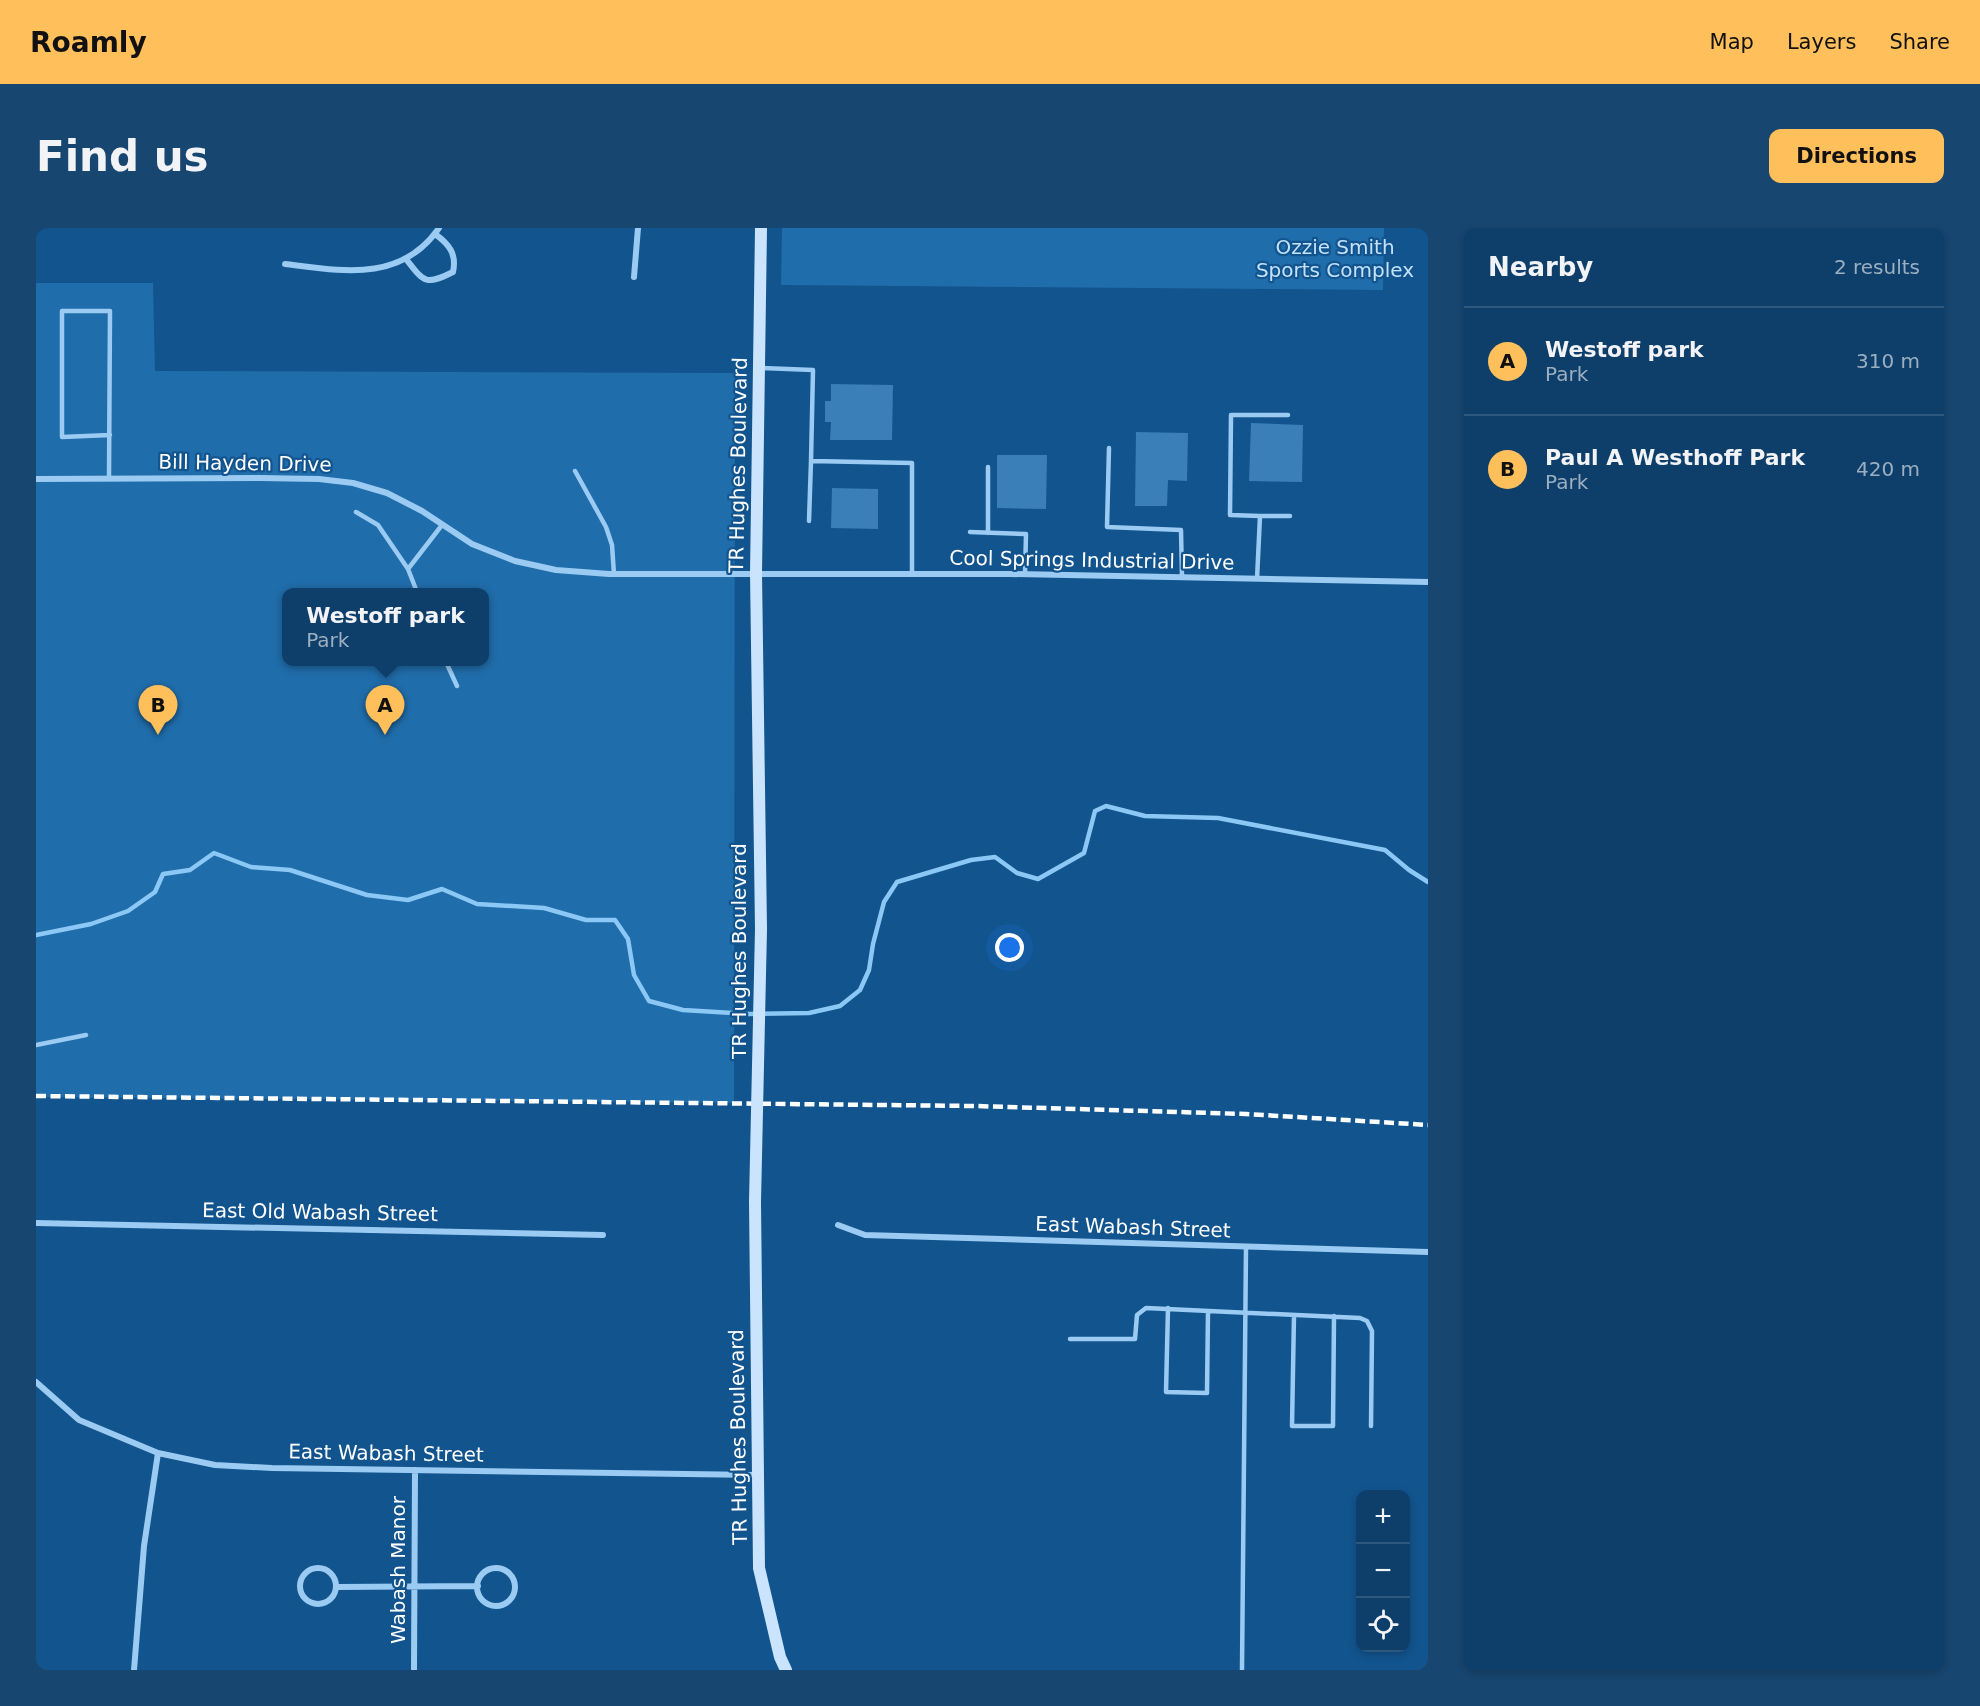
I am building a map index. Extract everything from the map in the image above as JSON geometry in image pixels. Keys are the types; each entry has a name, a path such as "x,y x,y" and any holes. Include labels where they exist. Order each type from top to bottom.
{"main road":[{"name":"TR Hughes Boulevard","path":"761,228 756,573 761,929 755,1202 757,1475 759,1568 780,1657 786,1670"}],"street":[{"path":"634,277 638,228"},
{"path":"285,264 342,271 399,263 437,231 448,244 455,258 453,272 436,280 426,280 406,259"},
{"name":"Bill Hayden Drive","path":"36,479 308,479 353,483 387,493 422,511 472,544 514,561 556,570 614,574 756,573"},
{"name":"Cool Springs Industrial Drive","path":"756,573 1025,574 1428,582"},
{"name":"East Old Wabash Street","path":"36,1223 603,1235"},
{"name":"East Wabash Street","path":"838,1225 865,1235 1428,1252"},
{"name":"East Wabash Street","path":"36,1382 80,1420 158,1453 215,1465 757,1475"},
{"path":"134,1670 144,1546 158,1453"},
{"name":"Wabash Manor","path":"414,1670 415,1470"},
{"path":"311,1569 323,1569 333,1575 337,1587 333,1598 316,1605 302,1595 300,1583 311,1569"},
{"path":"493,1569 505,1570 514,1579 515,1585 512,1598 503,1605 497,1606 481,1598 478,1586 482,1575 493,1569"},
{"path":"337,1587 478,1586"}],"lane":[{"path":"109,478 110,435 110,311 62,311 62,437 110,435"},
{"path":"759,368 813,370 809,521"},
{"path":"1288,415 1231,415 1230,515 1290,516"},
{"path":"1109,448 1107,527 1181,530 1182,577"},
{"path":"811,461 912,463 912,573"},
{"path":"987,533 988,467"},
{"path":"575,471 606,527 612,545 614,574"},
{"path":"356,512 378,525 408,568 416,588"},
{"path":"1257,579 1260,516"},
{"path":"408,568 442,525"},
{"path":"970,532 1026,534 1025,574"},
{"path":"448,666 457,686"},
{"path":"36,1045 86,1035"},
{"path":"1242,1670 1246,1247"},
{"path":"1070,1339 1136,1339 1137,1315 1146,1308 1360,1318 1367,1321 1372,1331 1371,1426"},
{"path":"1168,1308 1166,1392 1207,1392 1209,1311"},
{"path":"1294,1315 1292,1426 1333,1426 1334,1316"}],"green space":[{"name":"Ozzie Smith Sports Complex","path":"782,228 1384,228 1383,290 781,285"},
{"path":"36,283 153,283 155,371 735,373 734,1103 36,1097"}],"building":[{"path":"831,384 893,385 892,440 830,440 831,422 825,422 825,401 831,401"},
{"path":"1251,423 1303,425 1302,482 1249,481"},
{"path":"1136,432 1188,433 1187,481 1168,480 1167,506 1135,506"},
{"path":"997,455 1047,455 1046,509 997,508"},
{"path":"832,488 878,489 878,529 831,528"}],"waterway":[{"path":"36,935 91,924 128,911 155,892 163,874 190,870 214,853 251,867 290,870 367,895 408,900 442,889 477,904 544,908 586,920 615,920 628,939 634,975 649,1001 683,1010 749,1014 809,1013 840,1006 860,990 869,970 884,902 897,882 971,860 995,857 1017,873 1038,879 1084,853 1095,811 1106,806 1145,816 1218,818 1385,850 1428,882"}],"railway":[{"path":"36,1096 975,1106 1246,1114 1428,1125"}],"place":[{"name":"Paul A Westhoff Park","path":"158,735"},
{"name":"Westoff park","path":"385,735"}]}
